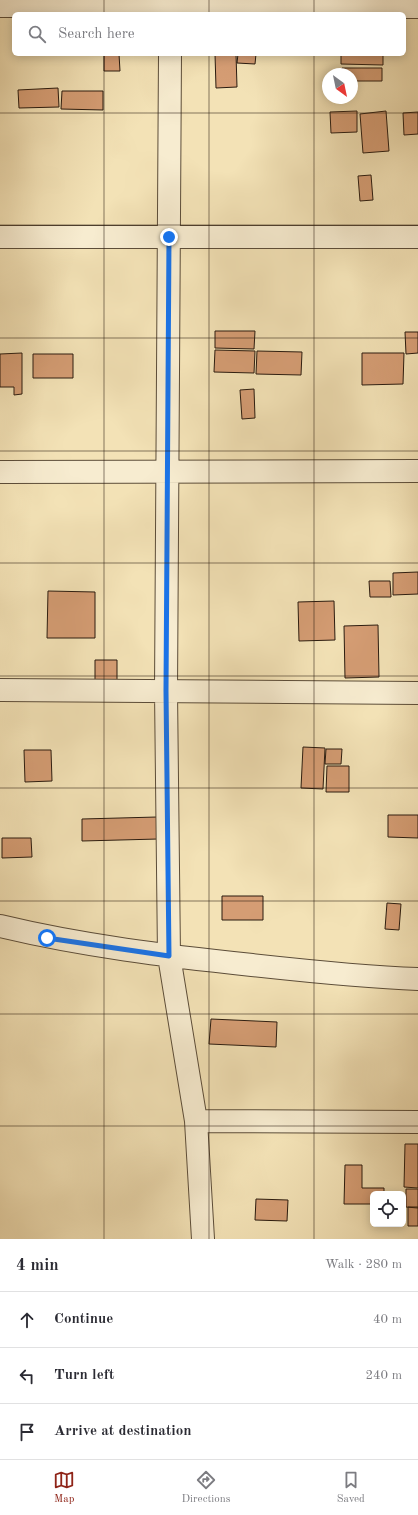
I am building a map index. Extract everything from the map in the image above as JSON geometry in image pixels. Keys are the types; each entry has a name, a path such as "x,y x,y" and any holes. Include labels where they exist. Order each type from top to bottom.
{"street":[{"path":"0,6 418,7"},
{"path":"170,56 166,691 169,956 196,1121 203,1239"},
{"path":"0,237 418,237"},
{"path":"0,472 418,472"},
{"path":"0,690 418,693"},
{"path":"0,926 47,938 169,956 374,977 418,979"},
{"path":"196,1121 418,1122"}],"building":[{"path":"104,56 119,56 120,71 104,71"},
{"path":"215,56 236,56 237,87 216,88"},
{"path":"238,56 256,56 255,64 237,63"},
{"path":"341,56 383,56 383,65 341,64"},
{"path":"358,68 382,68 382,81 358,81"},
{"path":"58,88 59,107 19,108 18,90"},
{"path":"62,91 103,91 103,110 61,109"},
{"path":"357,111 357,132 331,133 330,112"},
{"path":"386,111 389,151 363,153 360,114"},
{"path":"418,112 418,134 404,135 403,113"},
{"path":"371,175 373,200 360,201 358,176"},
{"path":"215,331 255,331 254,349 215,348"},
{"path":"405,332 418,332 418,353 406,354"},
{"path":"215,350 255,351 254,373 214,372"},
{"path":"257,351 302,352 301,375 256,374"},
{"path":"22,353 22,394 14,395 14,387 0,387 0,354"},
{"path":"362,353 404,353 403,384 362,385"},
{"path":"33,354 73,354 73,378 33,378"},
{"path":"254,389 255,418 242,419 240,390"},
{"path":"418,572 418,594 393,595 393,573"},
{"path":"369,581 390,581 391,597 370,597"},
{"path":"48,591 95,592 95,638 47,638"},
{"path":"334,601 335,640 299,641 298,602"},
{"path":"378,625 379,677 345,678 344,626"},
{"path":"95,660 117,660 117,689 95,689"},
{"path":"303,747 325,748 323,789 301,788"},
{"path":"326,749 342,749 341,764 325,764"},
{"path":"24,750 51,750 52,781 25,782"},
{"path":"327,766 349,766 349,792 326,792"},
{"path":"388,815 418,815 418,838 388,837"},
{"path":"157,817 158,839 82,841 82,819"},
{"path":"2,838 31,838 32,857 2,858"},
{"path":"222,896 263,896 263,920 222,920"},
{"path":"387,903 401,904 399,930 385,929"},
{"path":"211,1019 277,1022 276,1047 209,1044"},
{"path":"405,1144 418,1144 418,1188 404,1187"},
{"path":"345,1165 362,1165 362,1188 384,1188 384,1191 370,1191 370,1204 344,1204"},
{"path":"406,1189 418,1189 418,1208 406,1207"},
{"path":"256,1199 288,1200 287,1221 255,1220"},
{"path":"408,1207 418,1207 418,1226 408,1226"}],"route":[{"path":"47,938 169,956 166,691 169,237"}]}
